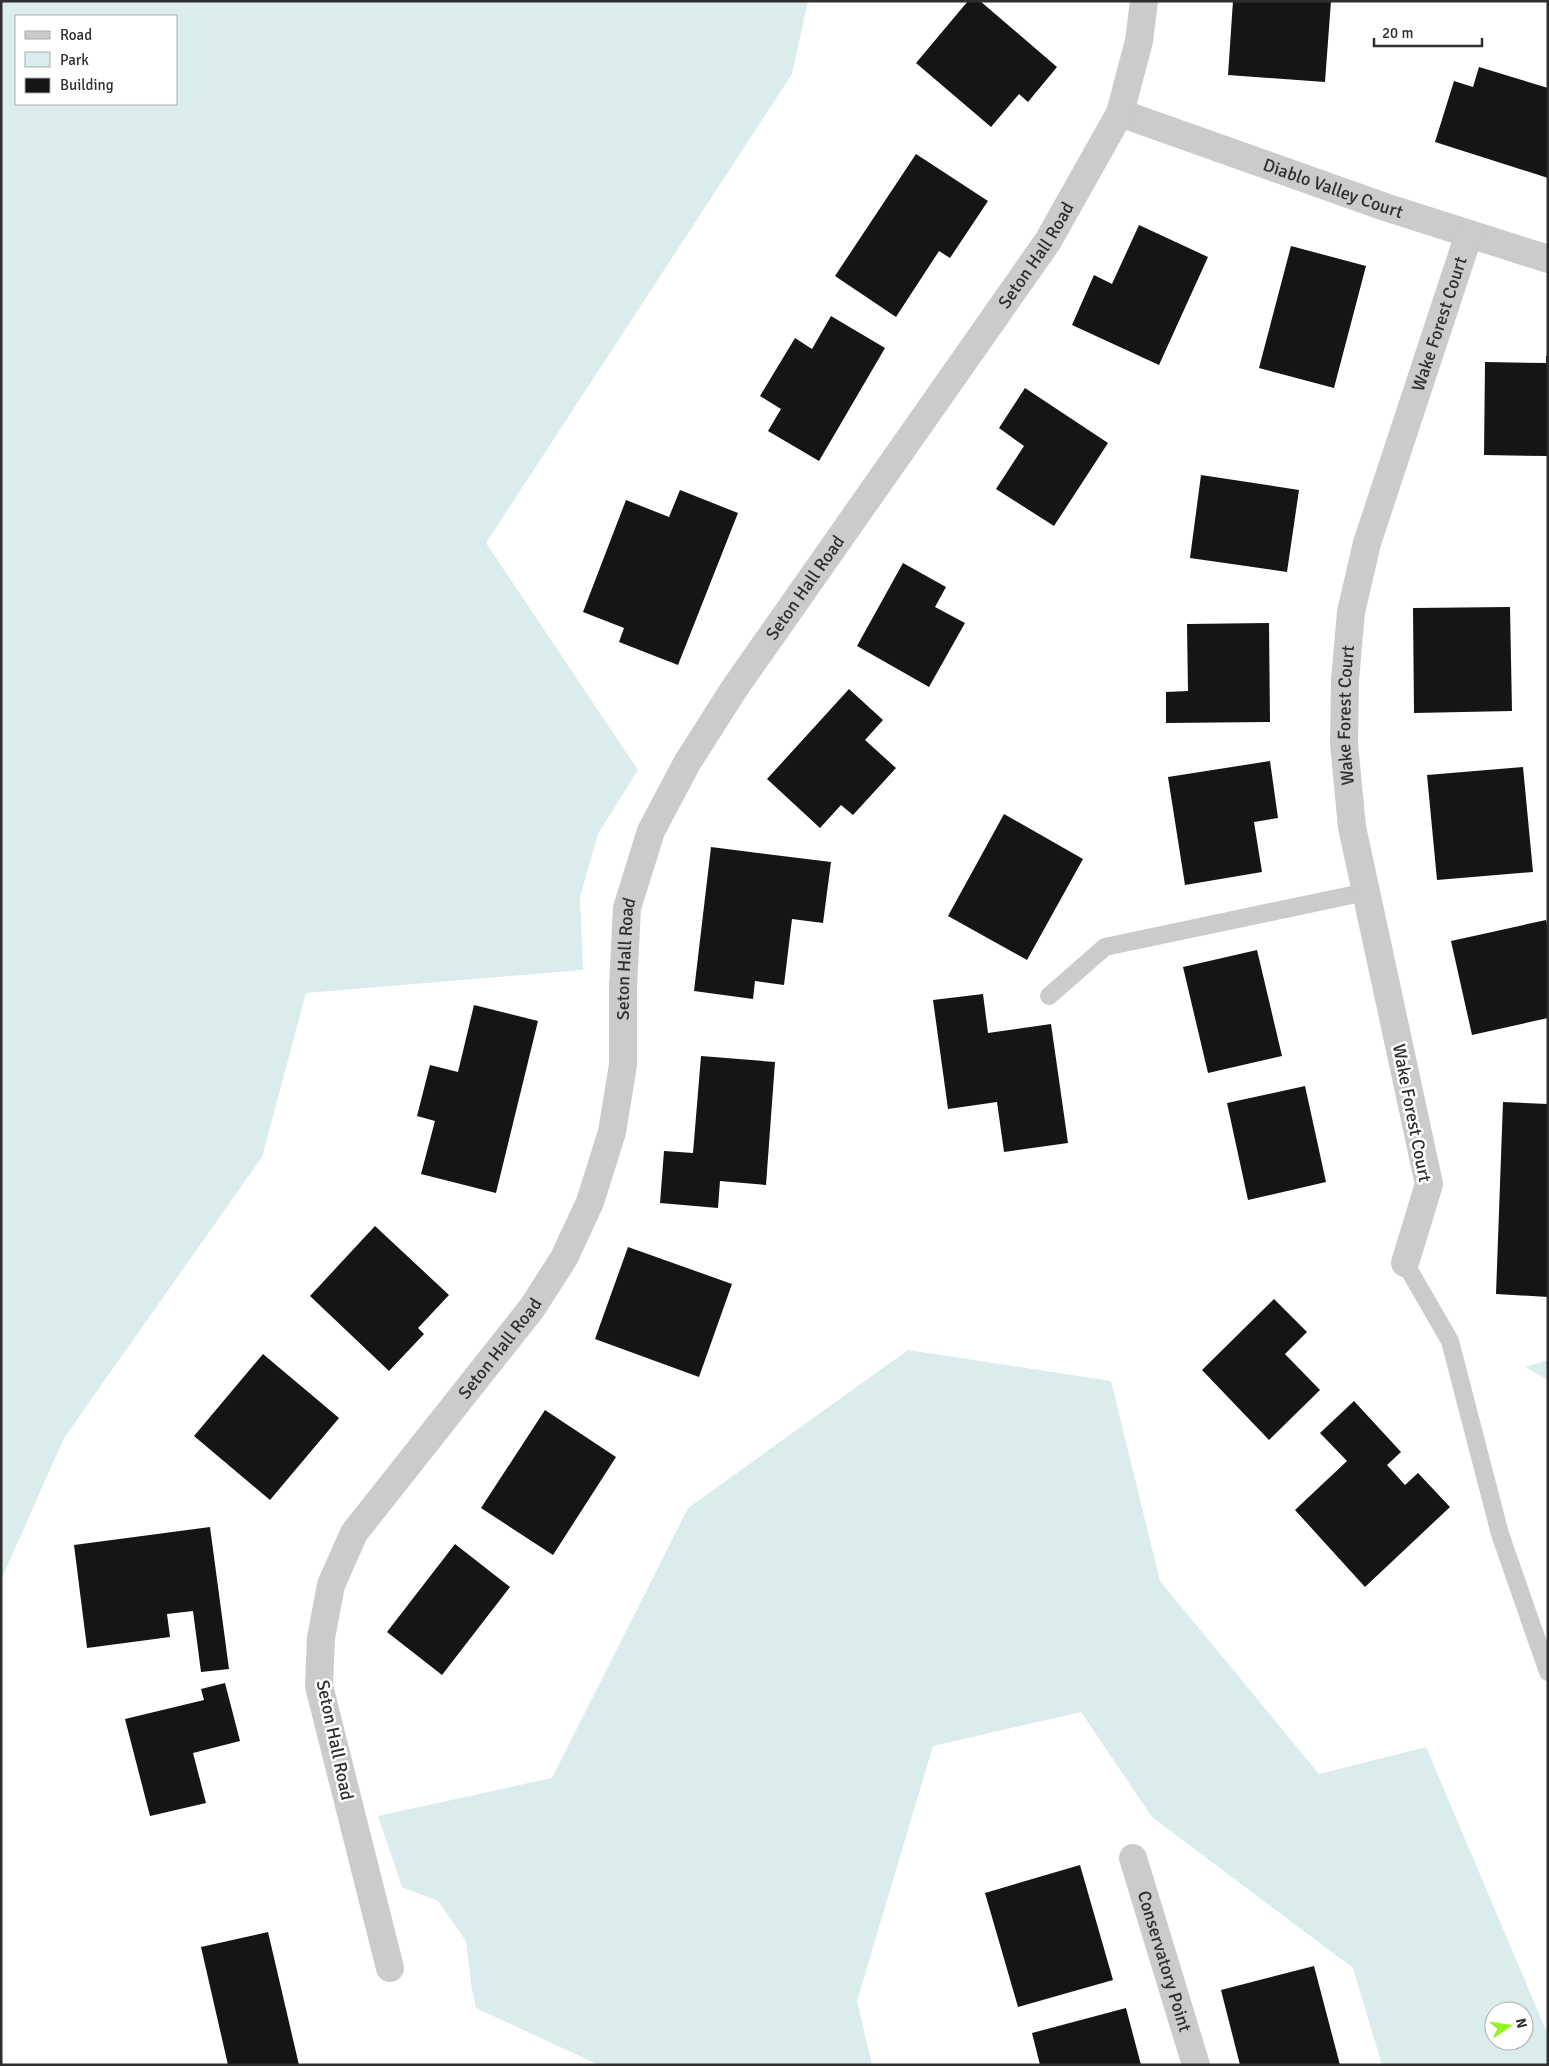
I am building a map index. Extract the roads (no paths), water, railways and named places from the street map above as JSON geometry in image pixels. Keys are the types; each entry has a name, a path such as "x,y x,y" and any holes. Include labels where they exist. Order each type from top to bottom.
{"street":[{"name":"Seton Hall Road","path":"390,1968 319,1686 322,1638 331,1585 354,1532 532,1308 564,1258 590,1202 612,1132 624,1066 623,987 627,908 651,831 687,763 734,689 1048,241 1120,113 1138,41 1144,1"},
{"name":"Diablo Valley Court","path":"1120,113 1354,197 1548,259"},
{"name":"Wake Forest Court","path":"1404,1263 1429,1184 1352,827 1344,744 1345,680 1351,612 1367,544 1469,234"},
{"name":"Conservatory Point","path":"1133,1858 1196,2065"}],"lane":[{"path":"1049,996 1104,947 1366,892"},
{"path":"1404,1263 1450,1341 1500,1534 1548,1672"}]}
